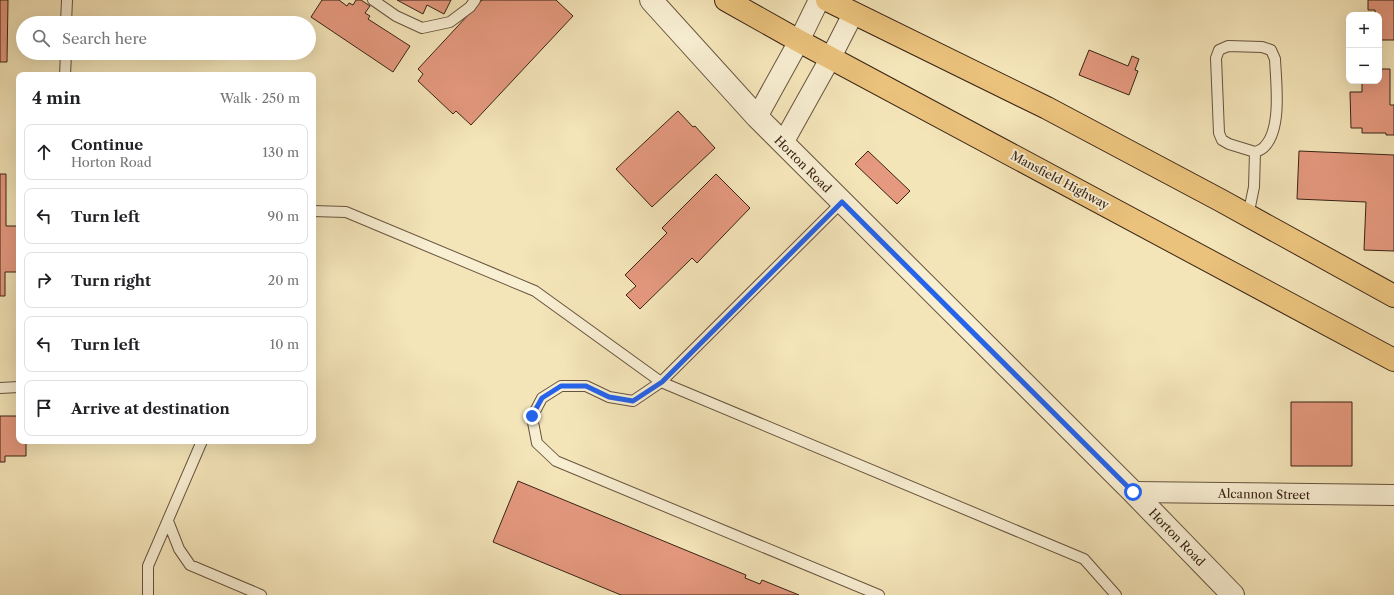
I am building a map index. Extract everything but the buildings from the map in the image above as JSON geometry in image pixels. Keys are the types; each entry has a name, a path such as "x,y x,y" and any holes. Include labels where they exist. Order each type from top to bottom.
{"main road":[{"name":"Mansfield Highway","path":"726,0 799,41 1394,360"},
{"path":"827,0 1047,108 1394,296"}],"street":[{"name":"Horton Road","path":"651,0 782,143 1133,492 1233,595"},
{"path":"757,117 799,41 819,0"},
{"path":"782,143 831,57 853,14"},
{"name":"Alcannon Street","path":"1133,492 1394,495"}],"lane":[{"path":"66,16 67,0"},
{"path":"372,0 396,16 422,28 450,22 470,7 475,0"},
{"path":"1228,46 1262,47 1271,50 1275,59 1276,119 1272,133 1265,146 1255,152 1228,144 1222,140 1219,133 1216,58 1219,50 1228,46"},
{"path":"65,72 66,60"},
{"path":"1248,216 1254,187 1255,152"},
{"path":"842,202 662,382 633,401 609,397 586,386 561,386 542,398 532,416 538,443 556,461 879,595"},
{"path":"316,210 346,212 535,291 662,382 1084,559 1116,595"},
{"path":"0,388 16,387"},
{"path":"148,595 148,566 201,444"},
{"path":"168,520 179,549 190,565 261,595"}],"route":[{"path":"532,416 542,398 561,386 586,386 609,397 633,401 662,382 842,202 1133,492"}]}
